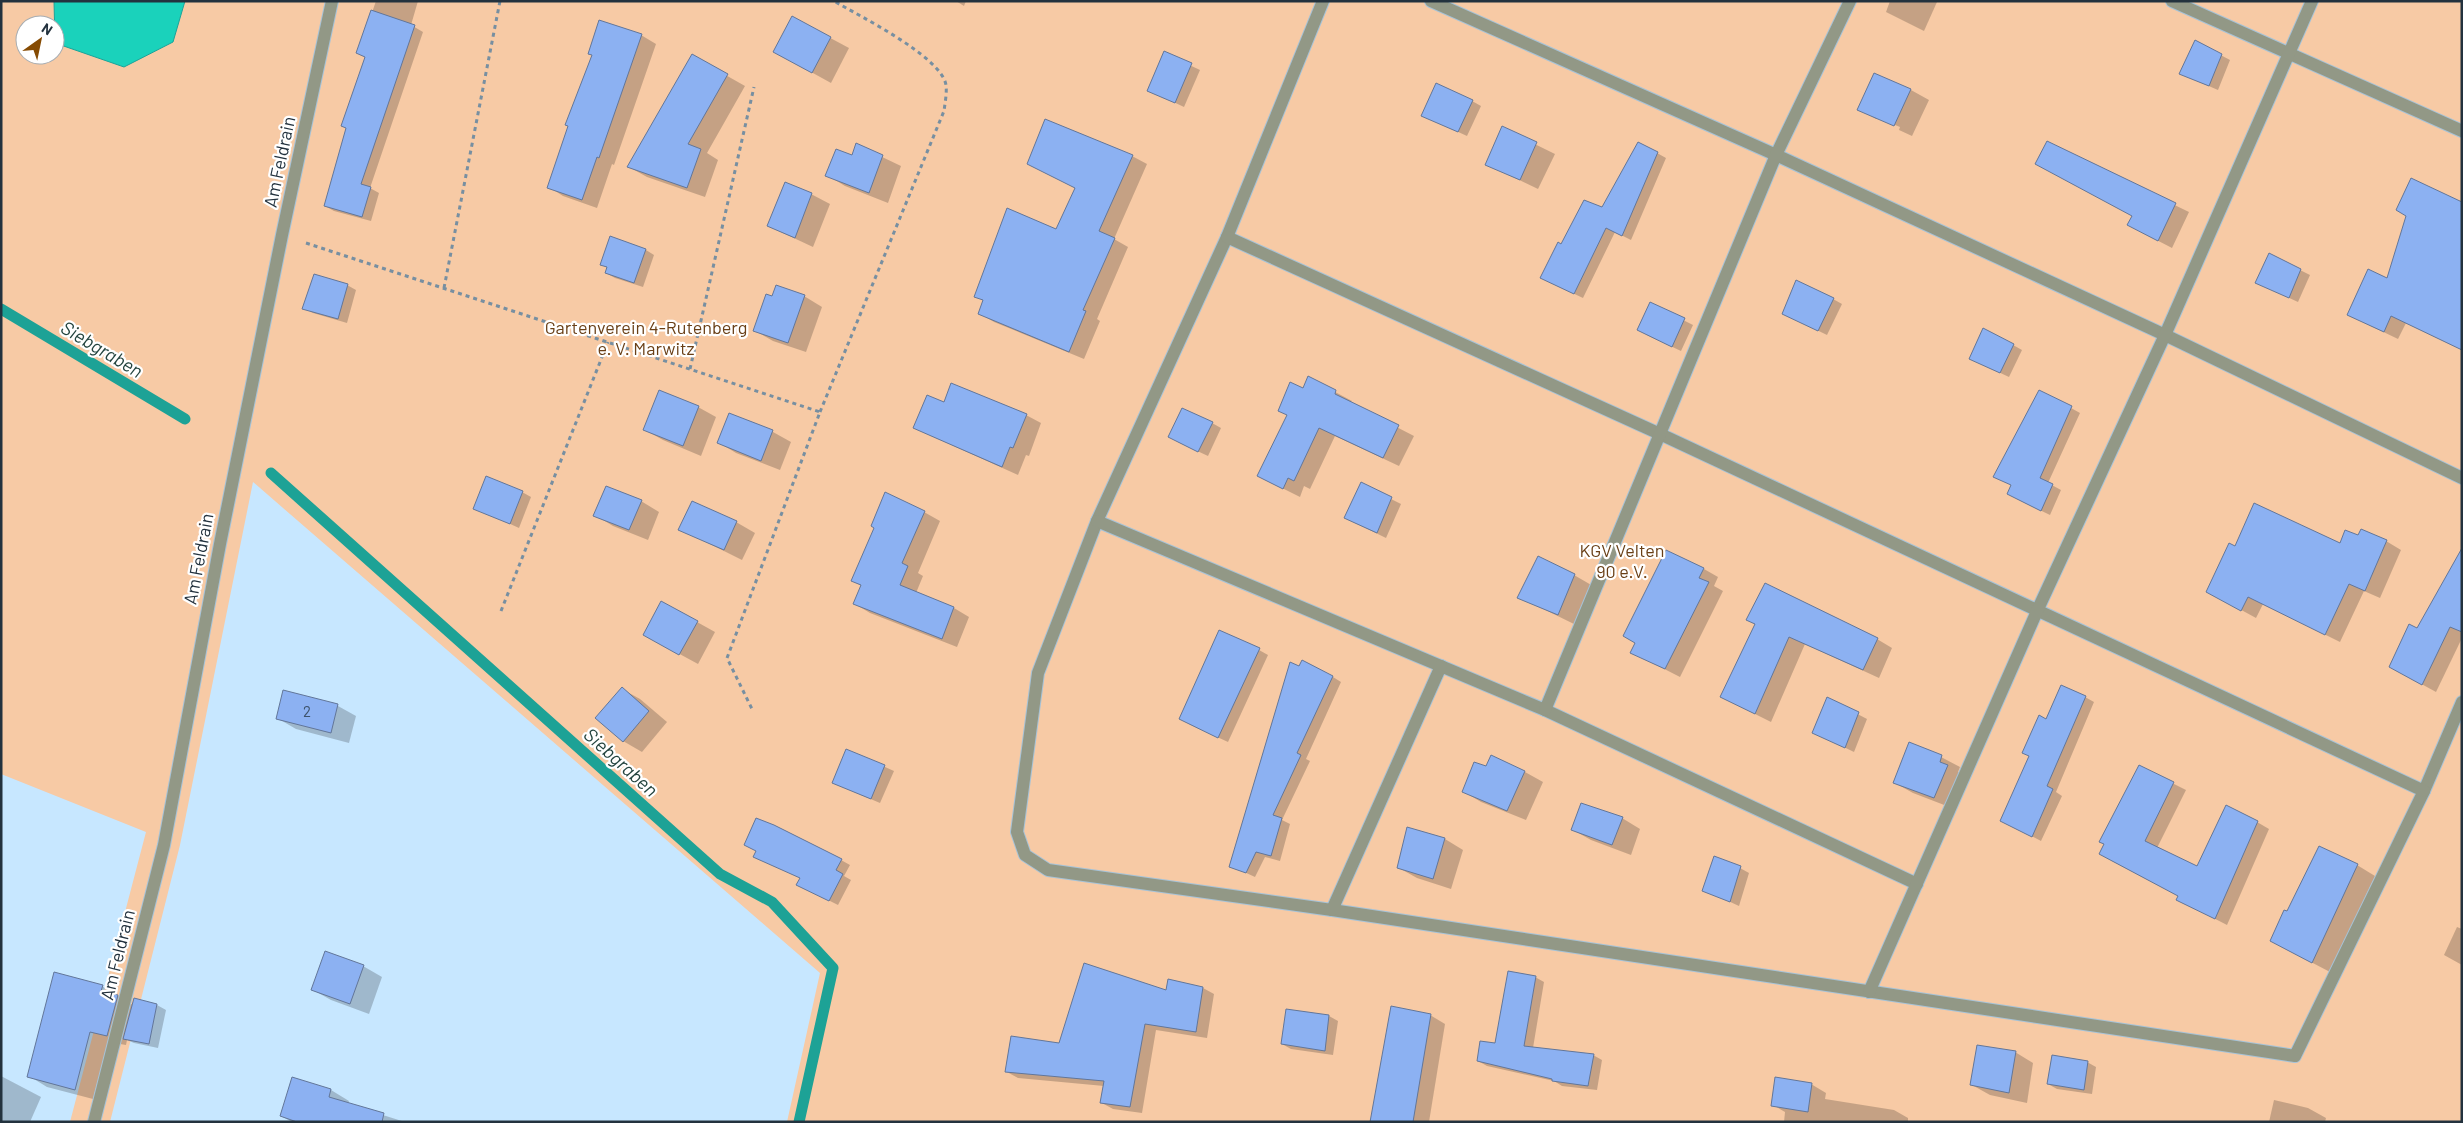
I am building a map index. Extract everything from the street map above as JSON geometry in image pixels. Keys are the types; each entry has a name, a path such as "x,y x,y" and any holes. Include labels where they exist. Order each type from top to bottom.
{"street":[{"name":"Am Feldrain","path":"94,1122 164,845 220,544 282,234 332,1"},
{"path":"1323,1 1227,237 1097,521 1038,673 1016,832 1025,855 1048,870 1332,910 2295,1056 2424,791 2462,702"},
{"path":"1431,1 1776,155 2165,335 2462,478"},
{"path":"1545,710 1776,155 1850,1"},
{"path":"2172,1 2462,131"},
{"path":"1869,992 2038,609 2165,335 2312,1"},
{"path":"1227,237 1660,434 2424,791"},
{"path":"1097,521 1545,710 1916,884"},
{"path":"1332,910 1441,666"}],"path":[{"path":"444,288 500,1"},
{"path":"753,711 727,658 820,412 944,111 946,84 935,64 916,50 834,1"},
{"path":"690,369 754,87"},
{"path":"282,234 820,412"},
{"path":"501,611 608,342"}],"green space":[{"name":"KGV Velten 90 e.V.","path":"1,1 54,1 55,15 15,15 15,65 65,65 65,46 124,67 173,42 185,1 2462,1 2462,1122 787,1122 820,973 253,482 180,845 110,1122 70,1122 146,832 1,774"}],"shaded area":[{"path":"54,1 185,1 173,42 124,67 65,46 65,15 54,15"}],"building":[{"path":"371,10 415,25 361,184 371,187 362,217 324,206 346,128 341,126 365,57 356,53"},
{"path":"792,16 831,37 812,73 773,52"},
{"path":"599,20 642,34 599,158 597,157 582,200 547,188 568,126 565,125 592,55 588,54"},
{"path":"2195,40 2222,54 2209,86 2179,74"},
{"path":"1164,51 1192,63 1175,103 1147,91"},
{"path":"692,54 728,74 688,144 701,149 687,188 627,167"},
{"path":"1874,73 1911,89 1894,126 1857,110"},
{"path":"1436,83 1473,100 1458,132 1421,116"},
{"path":"1045,119 1133,155 1099,231 1115,238 1083,310 1086,311 1069,352 978,314 983,300 974,297 1007,208 1056,229 1075,188 1027,164"},
{"path":"1502,126 1537,142 1520,180 1485,165"},
{"path":"2047,141 2176,203 2158,241 2127,225 2132,216 2035,164"},
{"path":"1638,142 1658,152 1622,236 1606,228 1574,294 1540,278 1558,242 1561,244 1584,200 1602,207"},
{"path":"856,143 883,155 869,193 825,176 836,149 852,155"},
{"path":"2411,178 2462,202 2462,350 2391,316 2384,332 2347,315 2368,269 2387,278 2406,216 2396,210"},
{"path":"785,182 812,193 795,238 767,226"},
{"path":"610,236 646,249 634,283 605,273 607,267 600,265"},
{"path":"2269,253 2301,269 2289,298 2255,283"},
{"path":"314,274 348,284 338,319 302,309"},
{"path":"1796,280 1834,298 1818,331 1782,314"},
{"path":"776,285 805,295 788,343 753,331 766,294 772,296"},
{"path":"1650,302 1685,318 1672,347 1637,330"},
{"path":"1983,328 2014,344 2000,373 1969,359"},
{"path":"1308,376 1336,390 1335,394 1399,425 1383,458 1319,428 1294,481 1288,478 1283,489 1257,476 1287,415 1278,411 1290,382 1303,388"},
{"path":"951,383 1027,414 1013,448 1010,447 1002,467 913,428 927,395 944,402"},
{"path":"659,390 699,406 683,446 643,430"},
{"path":"2039,390 2072,406 2040,478 2053,484 2041,511 2007,494 2011,485 1993,477"},
{"path":"1182,408 1213,422 1198,452 1168,437"},
{"path":"729,413 773,430 761,461 717,443"},
{"path":"486,476 523,491 510,524 473,509"},
{"path":"1361,482 1392,497 1377,533 1344,518"},
{"path":"606,486 642,500 629,530 593,516"},
{"path":"885,492 925,511 902,563 908,566 900,585 954,607 942,639 853,604 861,585 851,581 874,528 871,526"},
{"path":"692,501 737,521 724,550 678,530"},
{"path":"2254,503 2340,543 2345,530 2358,535 2361,529 2387,540 2365,591 2349,584 2325,635 2248,597 2241,611 2206,592 2229,543 2235,546"},
{"path":"2462,548 2462,632 2450,627 2422,685 2389,667 2409,624 2417,628"},
{"path":"1666,550 1704,568 1699,578 1709,582 1665,669 1630,653 1635,643 1623,636"},
{"path":"1538,556 1575,574 1558,615 1517,598"},
{"path":"1765,583 1878,638 1863,670 1789,637 1755,714 1720,697 1755,624 1746,620"},
{"path":"661,601 698,621 679,655 643,635"},
{"path":"1219,630 1260,648 1218,738 1179,719"},
{"path":"1302,660 1333,676 1297,753 1301,755 1273,815 1282,818 1271,856 1256,852 1246,873 1229,867 1290,662 1299,666"},
{"path":"2061,685 2086,696 2047,786 2053,789 2032,837 2000,821 2029,756 2022,753 2039,715 2046,719"},
{"path":"622,687 649,711 623,742 595,718"},
{"path":"283,690 338,704 331,733 276,719"},
{"path":"1827,697 1859,712 1845,748 1812,733"},
{"path":"1909,742 1942,755 1940,762 1948,765 1934,798 1893,783"},
{"path":"846,749 885,765 871,799 832,783"},
{"path":"1491,755 1525,771 1507,811 1462,792 1474,762 1486,766"},
{"path":"2139,765 2174,782 2145,841 2197,866 2226,805 2258,821 2215,919 2176,900 2178,896 2099,854 2104,844 2099,842"},
{"path":"1581,803 1623,817 1612,845 1571,830"},
{"path":"756,818 842,859 836,870 843,874 829,901 796,885 800,878 753,857 756,851 744,845"},
{"path":"1407,827 1445,838 1433,879 1397,868"},
{"path":"2319,846 2358,864 2312,963 2270,941 2284,910 2287,911"},
{"path":"1714,856 1741,866 1730,902 1702,891"},
{"path":"325,951 364,965 350,1004 311,990"},
{"path":"1084,963 1166,990 1168,979 1203,987 1196,1032 1145,1024 1130,1107 1100,1103 1104,1081 1005,1072 1011,1036 1059,1043"},
{"path":"1508,971 1536,976 1524,1046 1594,1054 1588,1086 1552,1081 1552,1079 1477,1061 1480,1041 1495,1043"},
{"path":"54,972 103,985 101,991 118,995 107,1036 90,1032 75,1090 27,1077"},
{"path":"134,998 157,1004 149,1044 123,1039"},
{"path":"1391,1006 1431,1014 1413,1122 1370,1122"},
{"path":"1286,1009 1329,1015 1325,1051 1281,1044"},
{"path":"1977,1045 2016,1051 2009,1093 1970,1085"},
{"path":"2052,1055 2088,1061 2084,1090 2047,1084"},
{"path":"292,1077 331,1089 329,1097 384,1113 382,1122 297,1122 280,1116"},
{"path":"1775,1077 1812,1083 1808,1112 1771,1106"}],"waterway":[{"name":"Siebgraben","path":"1,309 185,419"},
{"name":"Siebgraben","path":"271,473 720,874 772,902 833,968 799,1122"}],"park label":[{"name":"Gartenverein 4-Rutenberg e. V. Marwitz","path":"646,338"}]}
